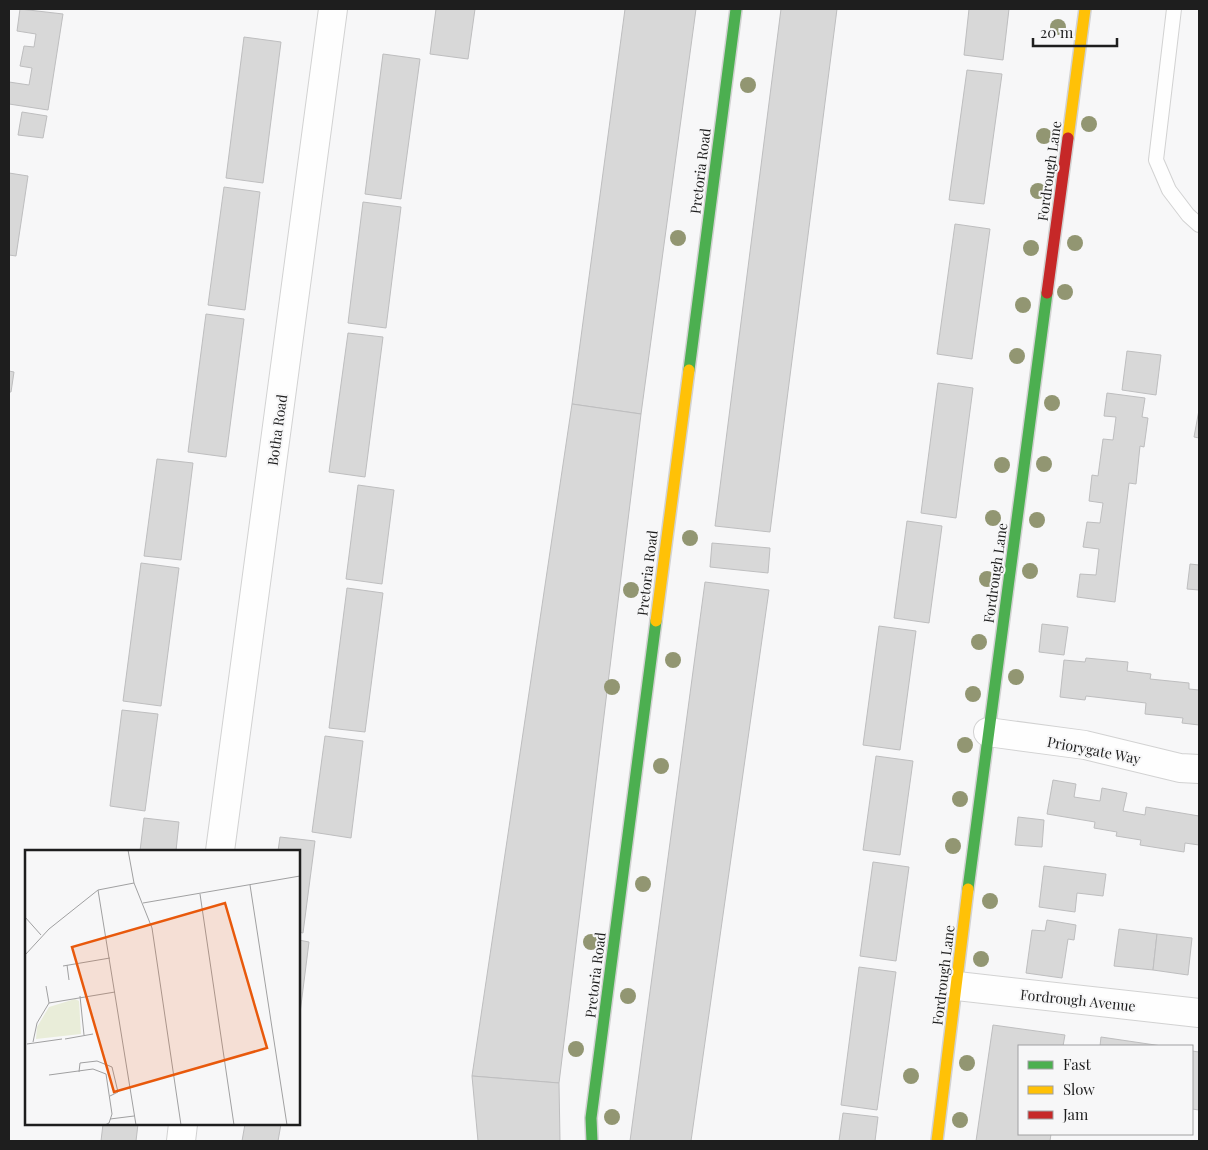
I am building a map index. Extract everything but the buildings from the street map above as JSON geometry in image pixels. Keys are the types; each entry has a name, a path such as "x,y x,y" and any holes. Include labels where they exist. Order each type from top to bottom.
{"street":[{"name":"Botha Road","path":"220,850 333,9"},
{"name":"Pretoria Road","path":"592,1141 591,1118 736,9"},
{"name":"Fordrough Lane","path":"937,1141 988,732 1086,9"},
{"name":"Priorygate Way","path":"988,732 1085,745 1180,768 1199,769"},
{"name":"Fordrough Avenue","path":"957,986 1199,1014"},
{"path":"181,1141 183,1125"}],"lane":[{"path":"1174,9 1156,160 1169,190 1188,215 1199,225"}],"traffic: fast":[{"path":"689,370 736,9"},
{"path":"968,889 1047,293"},
{"path":"592,1141 591,1118 656,621"}],"traffic: slow":[{"path":"1068,138 1085,9"},
{"path":"656,621 689,370"},
{"path":"937,1141 968,889"}],"traffic: jam":[{"path":"1047,293 1068,138"}]}
